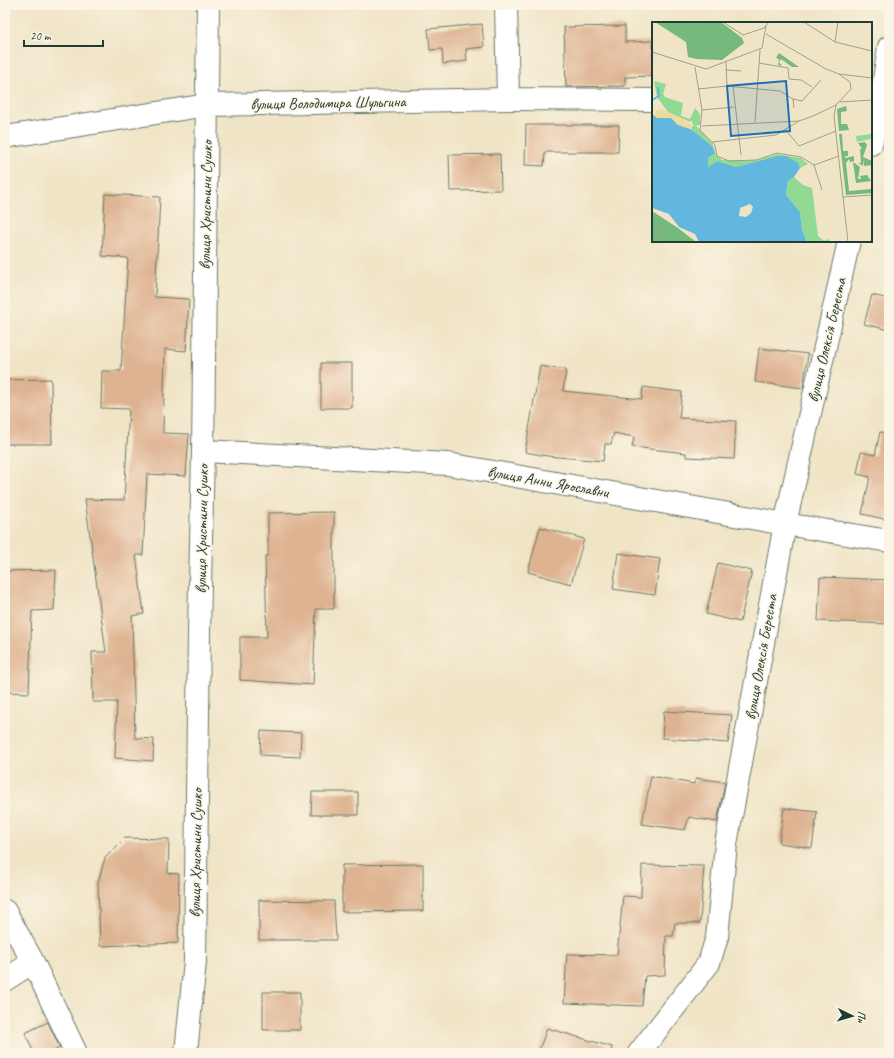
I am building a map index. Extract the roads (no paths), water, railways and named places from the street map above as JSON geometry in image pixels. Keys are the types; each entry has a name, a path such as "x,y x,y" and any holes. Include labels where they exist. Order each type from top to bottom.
{"street":[{"name":"вулиця Христини Сушко","path":"186,1053 195,961 208,5"},
{"path":"506,5 508,99"},
{"path":"872,134 875,106 889,47"},
{"name":"вулиця Володимира Шульгина","path":"5,137 207,105 508,99 652,100"},
{"name":"вулиця Олексія Береста","path":"639,1053 709,963 717,937 726,844 785,524 849,242"},
{"name":"вулиця Анни Ярославни","path":"203,451 448,464 889,541"},
{"path":"5,911 33,962 76,1053"},
{"path":"5,980 33,962"}]}
